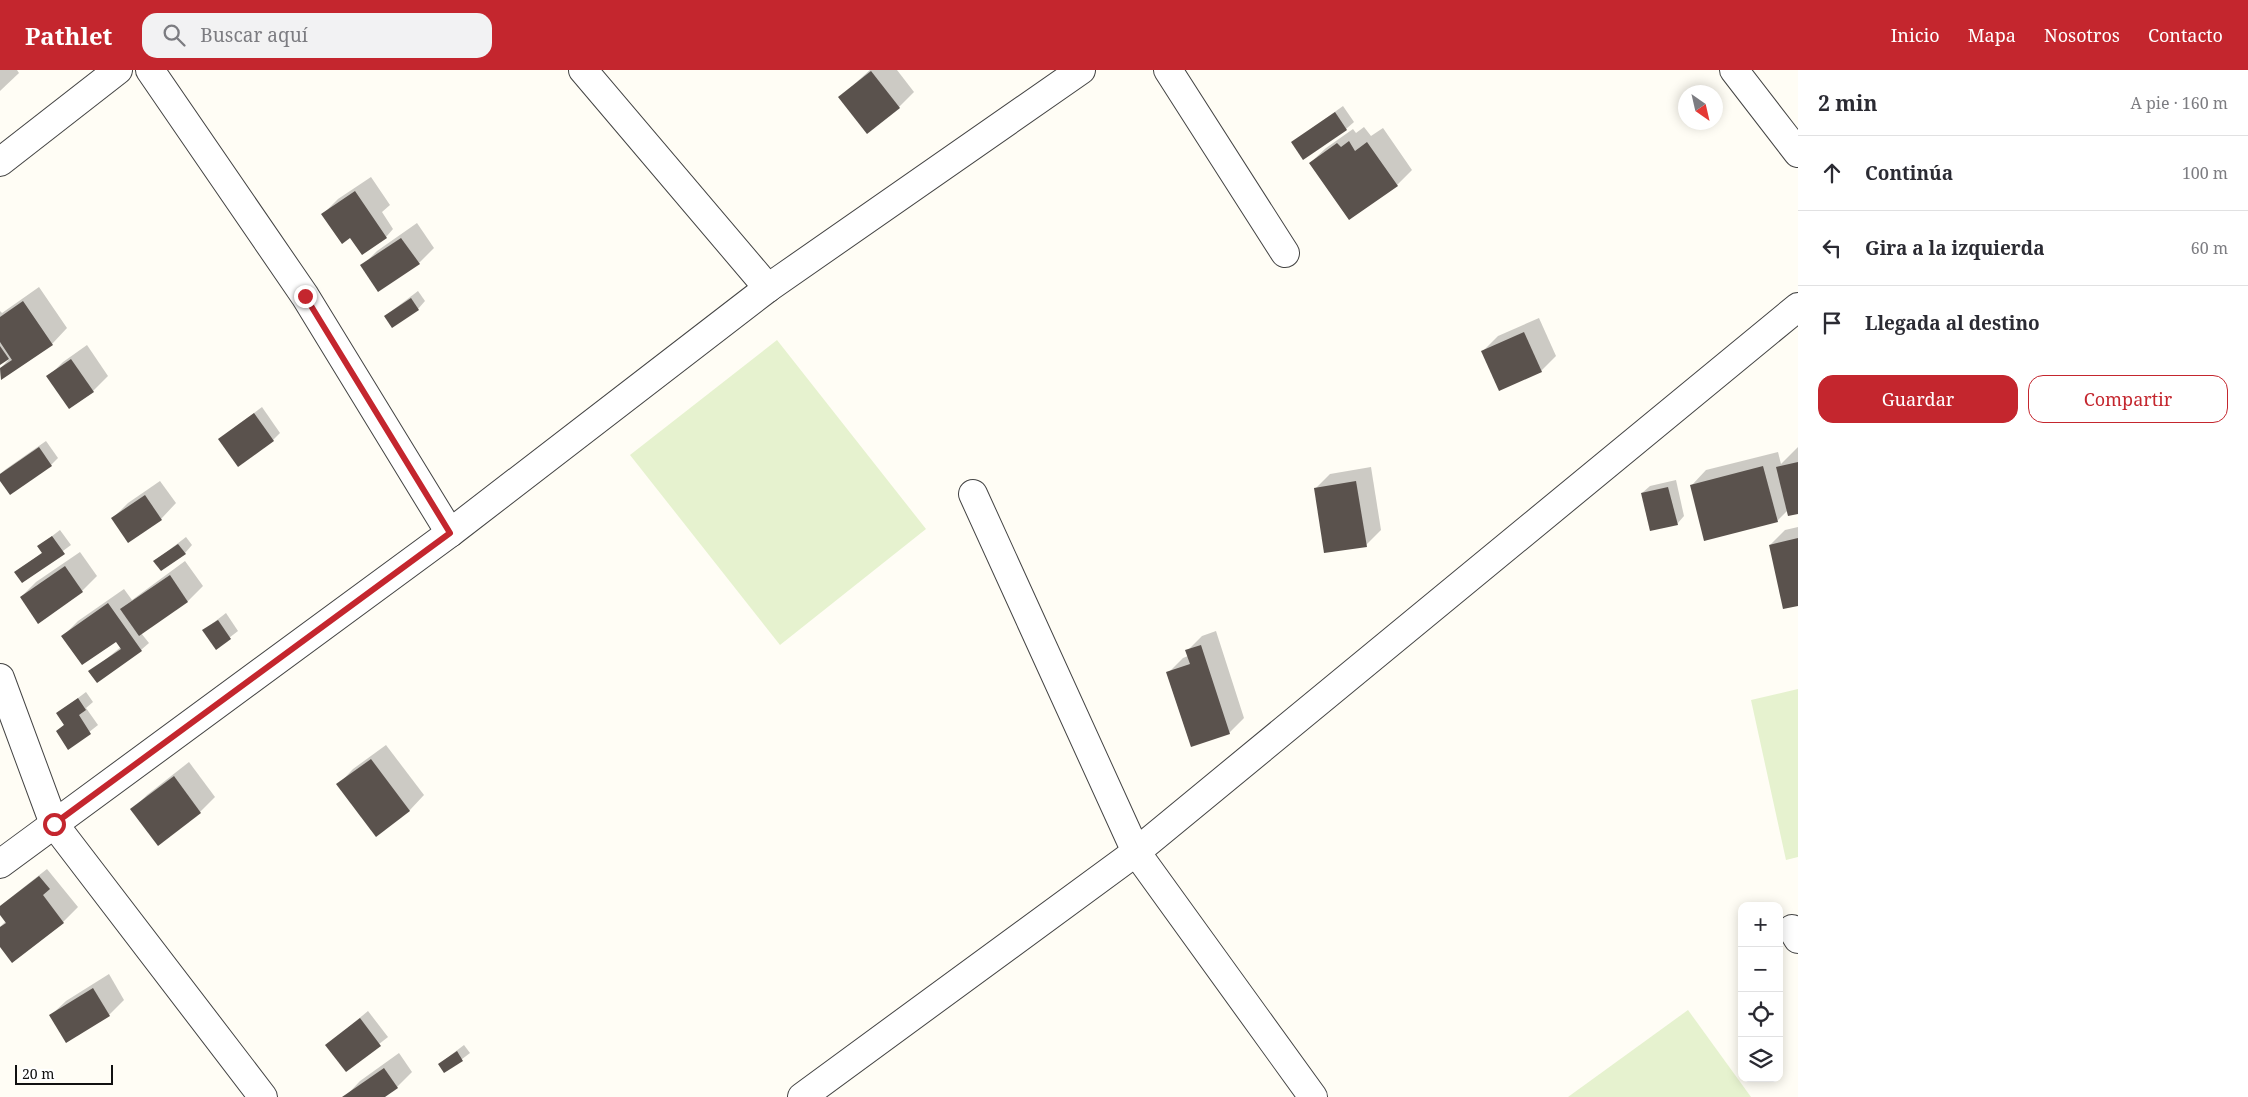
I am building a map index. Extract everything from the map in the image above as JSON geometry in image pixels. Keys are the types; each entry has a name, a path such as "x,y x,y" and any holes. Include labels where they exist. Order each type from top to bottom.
{"street":[{"path":"0,162 118,70"},
{"path":"150,70 305,296 450,533"},
{"path":"583,70 768,288"},
{"path":"0,864 450,533 768,288 1081,70"},
{"path":"1168,70 1285,253"},
{"path":"1734,70 1798,153"},
{"path":"811,1095 1136,852 1798,307"},
{"path":"973,494 1136,852 1313,1097"},
{"path":"0,678 54,824 263,1097"}],"green space":[{"path":"777,340 926,529 780,645 630,455"},
{"path":"1798,689 1798,857 1786,860 1751,700"},
{"path":"1688,1010 1738,1079 1738,1082 1740,1082 1751,1097 1568,1097"}],"building":[{"path":"871,71 900,108 867,134 838,97"},
{"path":"1335,112 1347,130 1303,160 1291,142"},
{"path":"1349,141 1355,151 1367,142 1398,186 1349,220 1309,163 1337,143 1341,147"},
{"path":"355,191 387,238 362,255 350,238 342,244 321,214"},
{"path":"401,238 420,264 378,292 360,265"},
{"path":"411,298 419,310 392,328 384,316"},
{"path":"23,301 53,345 1,380 0,368 12,360 0,342 0,317"},
{"path":"1524,332 1542,372 1499,391 1481,351"},
{"path":"0,346 9,359 0,365"},
{"path":"71,359 94,392 69,409 46,376"},
{"path":"254,413 274,441 238,467 218,439"},
{"path":"39,447 52,466 10,495 0,481 0,474"},
{"path":"1798,462 1798,514 1788,516 1776,467"},
{"path":"1763,466 1778,522 1704,541 1690,485"},
{"path":"1356,481 1367,547 1324,553 1314,488"},
{"path":"1668,487 1678,525 1650,531 1641,493"},
{"path":"145,495 162,520 128,543 111,518"},
{"path":"52,536 65,554 22,583 14,572 42,553 37,546"},
{"path":"1798,538 1798,606 1783,609 1769,545"},
{"path":"178,544 186,554 161,571 153,561"},
{"path":"65,566 83,592 38,624 20,597"},
{"path":"170,575 188,602 139,636 120,609"},
{"path":"108,603 142,651 97,683 88,671 121,649 116,642 82,665 61,636"},
{"path":"218,620 231,639 216,650 202,630"},
{"path":"1201,645 1230,734 1191,747 1166,672 1190,664 1185,650"},
{"path":"78,698 86,710 79,715 91,734 68,750 56,731 64,725 56,713"},
{"path":"371,759 410,811 376,837 336,784"},
{"path":"174,776 201,813 158,846 130,809"},
{"path":"39,876 50,889 43,895 64,923 12,963 0,947 0,927 6,923 0,915 0,906"},
{"path":"93,988 110,1016 66,1043 49,1015"},
{"path":"360,1018 381,1046 346,1072 325,1045"},
{"path":"457,1051 463,1061 444,1073 438,1064"},
{"path":"384,1068 398,1088 385,1097 342,1097"}],"route":[{"path":"54,824 450,533 305,296"}]}
